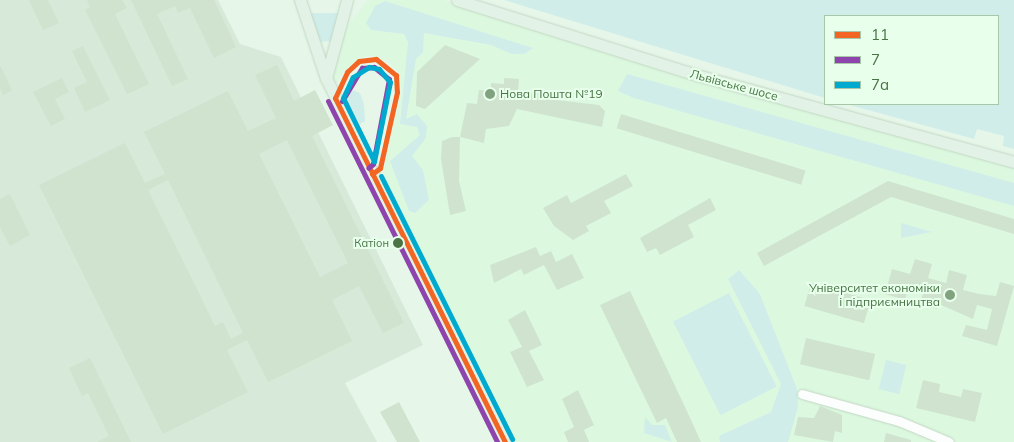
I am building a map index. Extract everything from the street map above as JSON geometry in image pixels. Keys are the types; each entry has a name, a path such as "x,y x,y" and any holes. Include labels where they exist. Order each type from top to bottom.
{"main road":[{"path":"300,0 326,78 505,442"},
{"path":"326,78 347,0"},
{"name":"Львівське шосе","path":"457,0 693,74 1014,162"}],"street":[{"path":"802,394 900,421 949,442"}],"shaded area":[{"name":"Катіон","path":"0,0 218,0 240,44 281,57 423,345 345,383 377,442 0,442"},
{"path":"368,0 444,0 692,78 1014,166 1014,442 509,442 385,186 383,173 401,92 399,73 385,59 367,55 344,70 333,88 330,78 347,26"},
{"path":"504,0 1014,0 1014,149 1003,146 1004,136 977,129 974,139 850,105 999,105 999,15 824,15 824,98"},
{"path":"385,1 533,48 524,54 512,54 491,45 424,33 423,52 416,59 406,119 417,114 427,126 426,138 412,156 423,170 429,200 415,213 409,211 390,161 420,135 417,127 400,124 408,42 404,34 371,30 366,23 375,6"},
{"path":"306,13 342,13 331,41 318,42"},
{"path":"627,74 1014,183 1014,206 634,98 618,91"},
{"path":"353,90 360,93 364,104 365,121 360,124 345,99"},
{"path":"901,223 932,232 901,238"},
{"path":"739,270 760,294 797,389 798,407 788,442 720,442 719,436 771,412 781,384 728,279"},
{"path":"729,293 777,387 721,415 673,322"},
{"path":"886,360 906,365 899,394 879,389"},
{"path":"645,417 652,425 665,425 672,442 644,433"}],"building":[{"path":"29,0 48,0 59,23 43,30"},
{"path":"87,0 122,0 127,8 115,14 149,84 127,94 85,10 90,7"},
{"path":"131,0 214,0 236,47 214,58 190,8 178,13 175,6 157,14 188,79 172,86"},
{"path":"445,45 480,59 425,109 416,106 417,72"},
{"path":"83,46 110,100 85,112 74,88 87,82 72,51"},
{"path":"0,65 12,90 3,95 0,88"},
{"path":"277,65 294,101 315,90 333,125 312,136 404,323 383,333 359,286 332,300 352,341 268,382 247,340 227,350 248,392 163,434 39,185 125,143 145,183 165,174 144,132 228,91 248,131 276,118 255,75","holes":["287,140 348,263 320,277 259,154","168,180 243,333 231,339 223,322 215,326 148,190"]},
{"path":"62,78 69,92 55,99 65,119 51,126 33,92"},
{"path":"504,78 519,79 518,91 531,94 534,90 556,95 556,100 599,105 605,111 602,127 517,109 509,126 486,129 484,143 460,137 467,103 477,104 479,90 491,91 491,83 504,84"},
{"path":"621,114 806,170 801,185 617,128"},
{"path":"452,137 460,137 459,181 466,211 450,215 441,159 442,141"},
{"path":"626,174 633,186 604,201 611,213 586,226 589,231 573,240 554,226 543,208 567,195 571,203"},
{"path":"888,181 1014,219 1014,234 891,197 764,266 757,253"},
{"path":"10,194 30,235 10,246 0,227 0,199"},
{"path":"710,198 716,210 688,225 694,237 660,255 656,248 647,252 640,238"},
{"path":"536,247 540,256 551,251 556,262 572,254 584,278 557,290 544,265 524,275 521,269 494,283 490,265"},
{"path":"915,259 932,264 928,278 946,283 949,270 967,275 963,290 996,296 1000,282 1014,286 997,346 962,336 966,325 987,330 992,309 977,305 973,319 939,304 937,309 920,304 924,290 909,285 905,300 885,294 892,269 910,274"},
{"path":"811,283 871,300 864,323 804,306"},
{"path":"630,291 701,442 677,442 666,418 657,423 600,305"},
{"path":"525,310 542,345 529,351 544,380 527,387 510,352 522,347 508,320"},
{"path":"806,338 875,354 869,380 800,364"},
{"path":"90,358 131,442 97,442 109,436 88,393 82,396 69,368"},
{"path":"923,380 940,384 939,392 961,397 963,389 982,393 975,422 916,408"},
{"path":"578,390 594,425 584,430 589,442 568,442 564,432 574,427 562,399"},
{"path":"399,402 420,442 397,442 380,412"},
{"path":"820,406 842,415 842,433 835,431 833,442 794,435 798,417 814,418"},
{"path":"886,433 911,440 911,442 884,442"}],"transit line":[{"name":"11","path":"335,98 347,72 359,61 376,59 396,75 397,92 380,168 372,174"},
{"name":"7а","path":"369,67 379,69 390,82 374,161 343,98 353,77 369,67"},
{"name":"7","path":"342,101 362,68 374,67 389,79 373,164 368,168"},
{"name":"11","path":"335,98 505,442"},
{"name":"7","path":"328,101 497,442"},
{"name":"7а","path":"381,176 512,439"}],"place":[{"name":"Нова Пошта №19","path":"490,94"},
{"name":"Катіон","path":"398,243"},
{"name":"Університет економіки і підприємництва","path":"950,295"}]}
